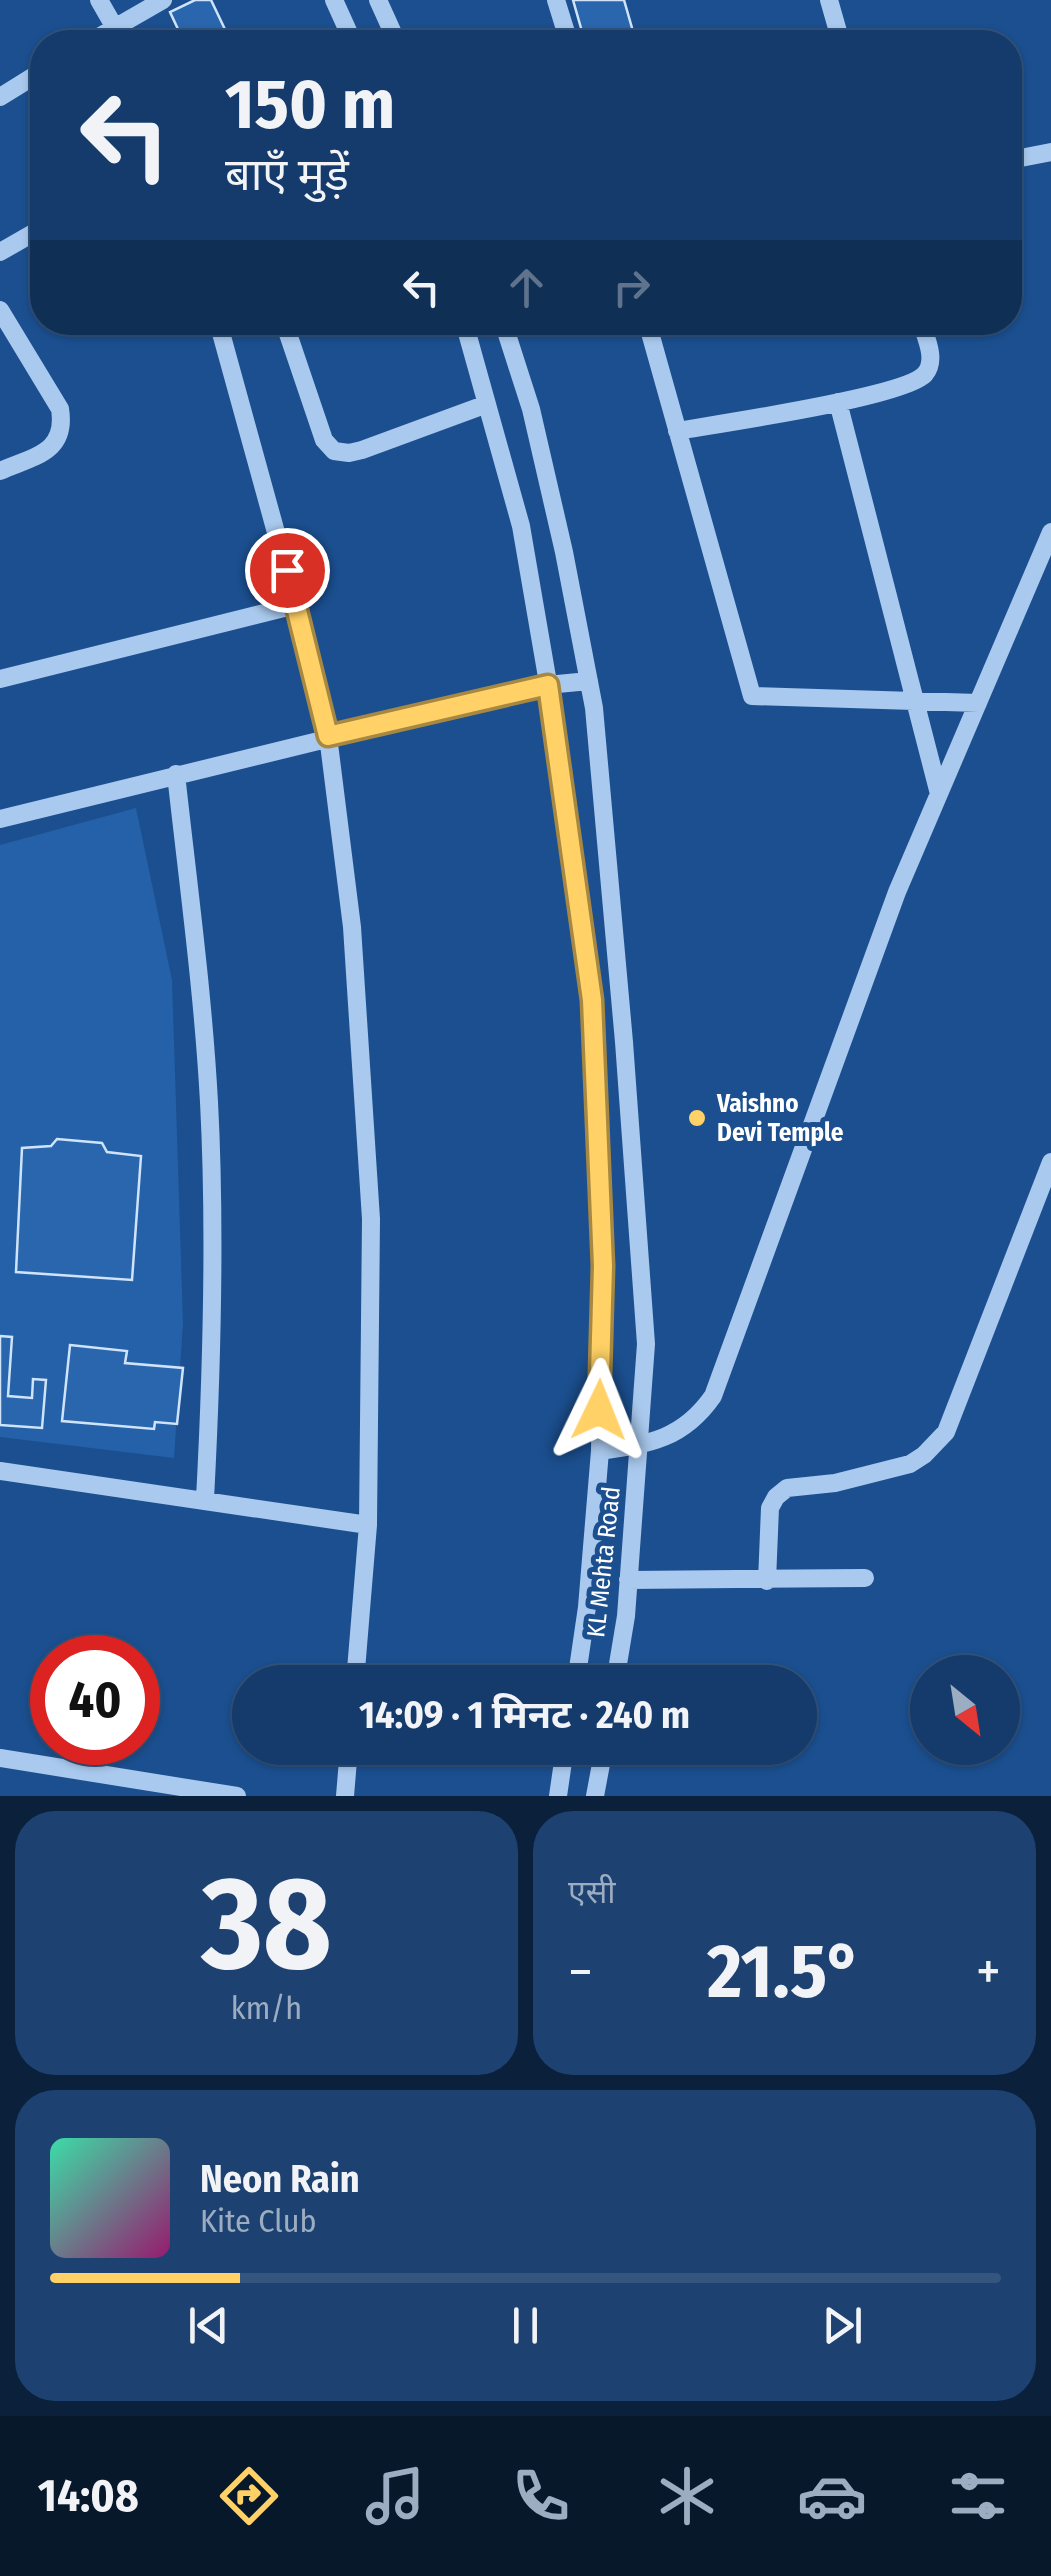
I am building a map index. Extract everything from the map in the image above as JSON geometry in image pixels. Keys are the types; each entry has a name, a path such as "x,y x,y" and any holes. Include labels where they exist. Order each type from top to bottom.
{"street":[{"path":"99,0 115,28"},
{"path":"111,30 162,0"},
{"path":"334,0 348,30"},
{"path":"378,0 392,30"},
{"path":"556,0 565,30"},
{"path":"829,0 838,30"},
{"path":"0,97 30,78"},
{"path":"1022,158 1051,152"},
{"path":"0,252 30,235"},
{"path":"0,310 60,410 63,428 60,440 46,450 0,470"},
{"path":"222,335 328,736 352,927 371,1219 368,1525 356,1665"},
{"path":"288,335 324,440 334,451 362,450 487,404"},
{"name":"KL Mehta Road","path":"468,335 521,526 548,685 592,1000 603,1266 600,1451 588,1607 579,1665"},
{"name":"KL Mehta Road","path":"507,335 531,409 590,682 624,1042 646,1344 626,1616 618,1665"},
{"path":"651,335 752,696 978,703"},
{"path":"677,432 911,384 930,367 925,335"},
{"path":"838,402 939,794"},
{"path":"600,1451 641,1445 678,1432 699,1415 713,1396 897,892 1051,532"},
{"path":"0,679 296,605"},
{"path":"0,818 548,685 590,682"},
{"path":"176,774 200,991 212,1158 213,1344 205,1499"},
{"path":"767,1581 770,1508 776,1497 787,1488 836,1483 910,1464 924,1456 946,1432 1051,1162"},
{"path":"0,1471 368,1525"},
{"path":"628,1580 865,1578"},
{"path":"0,1758 237,1796"},
{"path":"345,1796 348,1765"},
{"path":"558,1796 563,1765"},
{"path":"596,1796 601,1765"}],"shaded area":[{"path":"136,808 172,980 183,1323 174,1458 0,1437 0,845"}],"building":[{"path":"195,0 211,0 225,30 178,30 170,12"},
{"path":"573,0 624,0 633,30 582,30"},
{"path":"57,1139 102,1143 107,1152 141,1156 132,1280 16,1272 22,1148 51,1146"},
{"path":"0,1336 12,1337 8,1396 32,1398 33,1379 46,1380 42,1428 0,1425"},
{"path":"70,1345 127,1351 125,1363 183,1368 177,1424 155,1422 154,1429 62,1421"}],"place":[{"name":"Vaishno Devi Temple","path":"697,1118"}],"route":[{"path":"287,570 328,736 548,685 592,1000 603,1266 599,1410"}]}
